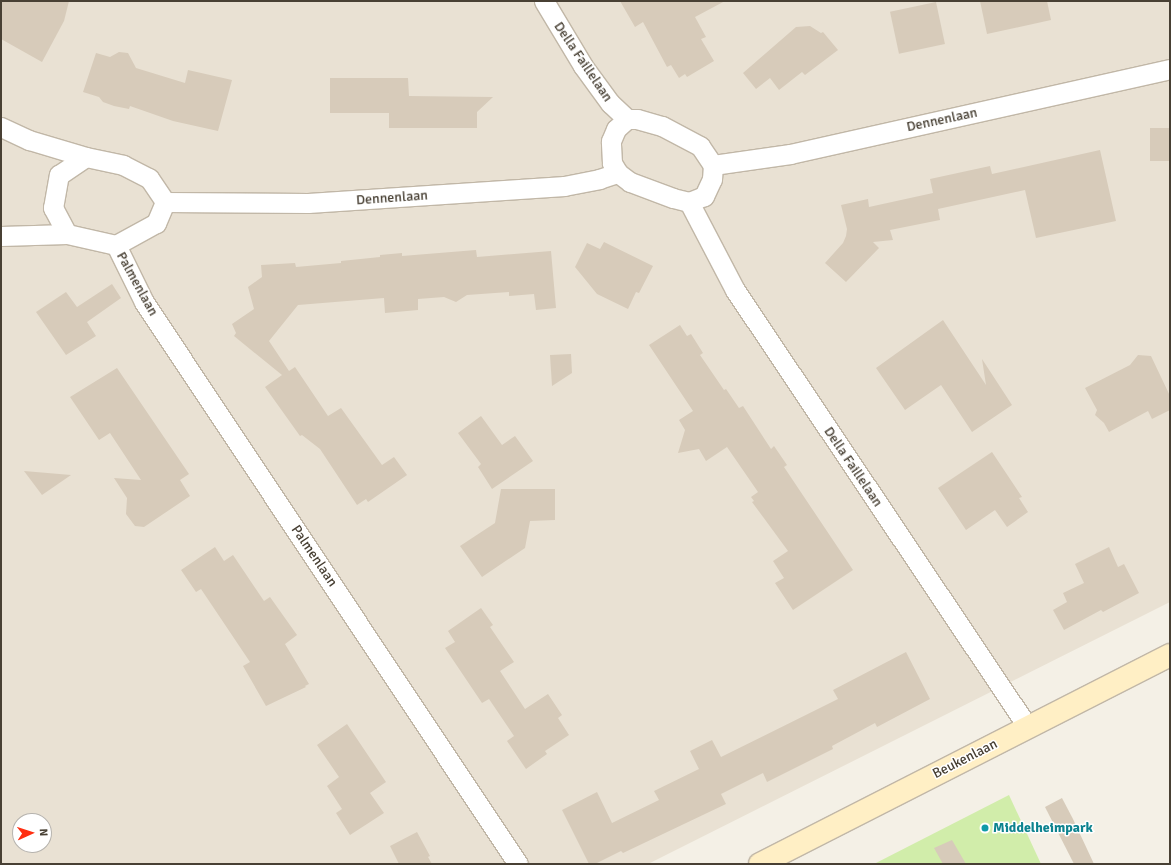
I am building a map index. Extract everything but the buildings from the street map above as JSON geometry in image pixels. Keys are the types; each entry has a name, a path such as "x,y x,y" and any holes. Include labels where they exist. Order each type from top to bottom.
{"street":[{"name":"Della Faillelaan","path":"544,1 583,66 610,103 627,119"},
{"name":"Dennenlaan","path":"713,166 790,154 1170,69"},
{"path":"627,119 636,119 662,126 694,142 706,152 713,166 712,179 708,191 704,196 688,202 637,185 618,173 612,163 611,141 616,129 627,119"},
{"path":"1,127 29,140 86,157 123,165 149,178 165,202 156,223 116,245 67,234 1,236"},
{"path":"67,234 53,208 59,175 86,157"},
{"name":"Dennenlaan","path":"165,202 316,203 564,186 618,173"},
{"name":"Della Faillelaan","path":"688,202 736,290 1014,704 1027,726"},
{"name":"Palmenlaan","path":"116,245 144,302 518,864"},
{"name":"Beukenlaan","path":"760,864 1027,726 1170,655"}],"shaded area":[{"path":"1,1 1170,1 1170,602 648,864 1,864"}],"green space":[{"name":"Middelheimpark","path":"1009,795 1041,864 874,864"}],"place":[{"name":"Middelheimpark","path":"985,828"}]}
